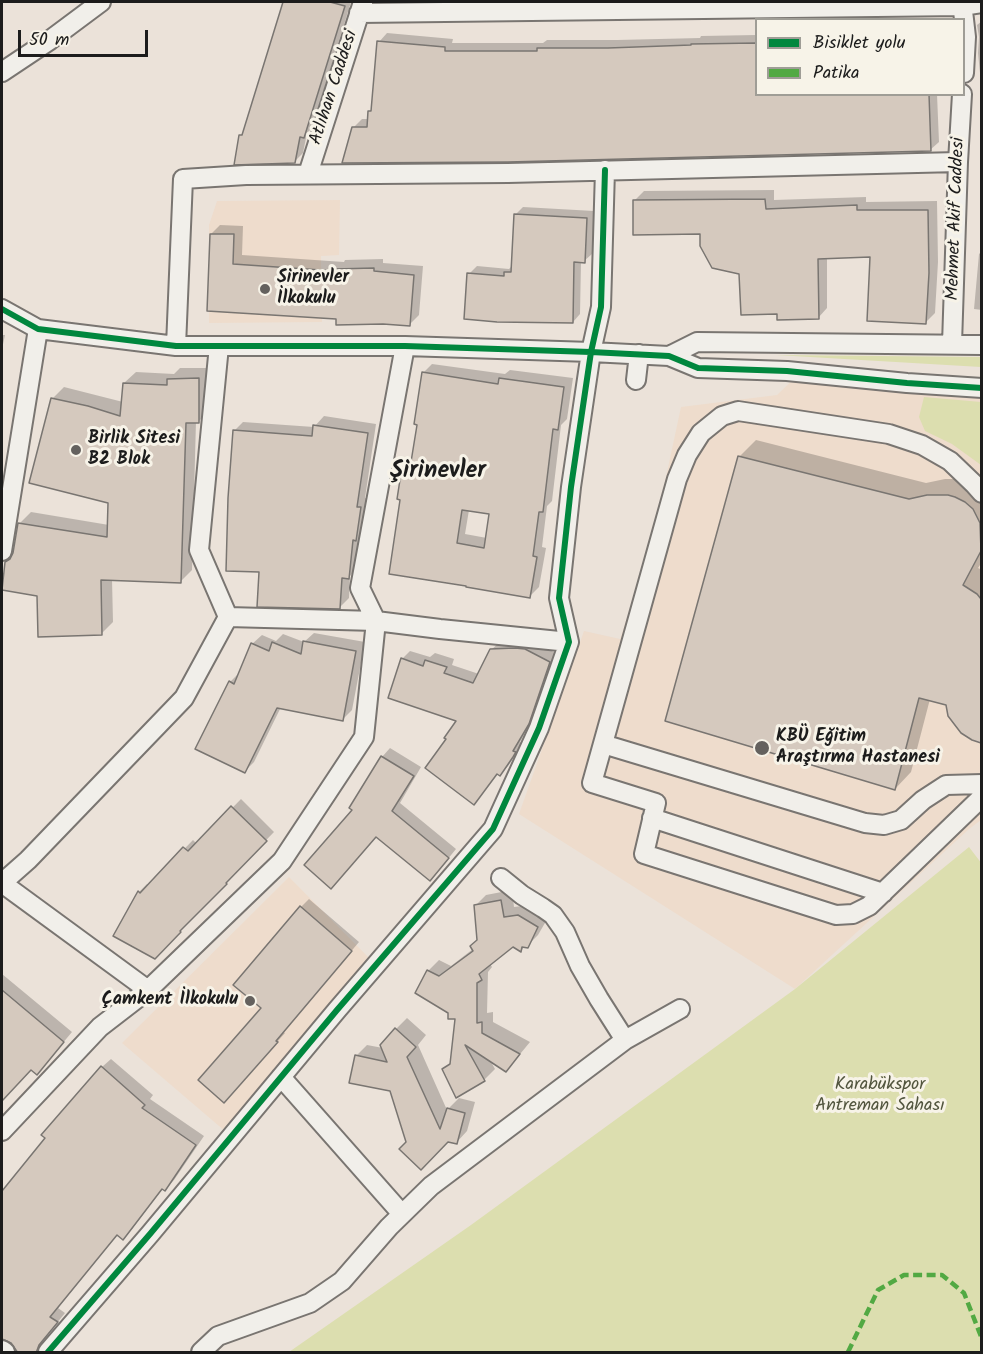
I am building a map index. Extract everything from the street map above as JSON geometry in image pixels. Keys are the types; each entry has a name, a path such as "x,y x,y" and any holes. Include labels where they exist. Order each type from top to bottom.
{"street":[{"path":"2,72 101,2"},
{"path":"361,7 981,3"},
{"name":"Atlıhan Caddesi","path":"308,174 361,7"},
{"path":"965,29 965,49"},
{"name":"Mehmet Akif Caddesi","path":"952,344 962,96"},
{"path":"176,346 183,179 246,175 508,173 958,162"},
{"path":"48,1353 493,829 540,728 569,642 559,598 571,487 591,352 601,308 605,170"},
{"path":"2,309 38,329 176,346 405,346 639,354 669,356 698,368 787,371 981,388"},
{"path":"2,551 38,329"},
{"path":"669,356 697,342 981,345"},
{"path":"219,346 199,550 228,617"},
{"path":"2,1131 100,1027 148,990 282,861 364,737 376,621 360,588 405,346"},
{"path":"636,380 639,354"},
{"path":"980,802 869,906 853,914 836,915 644,854 656,803 592,783 678,479 687,454 701,433 722,416 738,411 890,434 922,445 950,461 981,493"},
{"path":"228,617 376,621 569,642"},
{"path":"148,990 2,883 28,860 184,698 228,617"},
{"path":"603,744 865,823 884,825 901,820 923,800 946,786 981,784"},
{"path":"652,818 883,893"},
{"path":"501,878 553,915 565,932 580,966 599,999 625,1040"},
{"path":"201,1353 218,1336 310,1303 342,1281 389,1227 431,1186 625,1040 680,1009"},
{"path":"281,1077 402,1214"},
{"path":"2,1350 5,1353"}],"shaded area":[{"name":"Şirinevler İlkokulu","path":"340,200 339,255 321,256 322,322 209,323 209,225 217,201"},
{"name":"KBÜ Eğitim Araştırma Hastanesi","path":"797,376 981,397 981,820 795,989 519,814 584,631 620,639 651,547 681,407 777,395"},
{"name":"Çamkent İlkokulu","path":"289,877 371,960 226,1132 122,1043"}],"green space":[{"path":"776,355 981,357 981,367"},
{"path":"924,397 981,402 981,465 952,444 925,431 919,417"},
{"name":"Karabükspor Antreman Sahası","path":"969,847 982,864 981,1352 289,1352 471,1225 795,989"}],"building":[{"path":"283,2 330,2 345,6 304,138 300,137 295,163 234,165 239,135 242,135"},
{"path":"377,41 445,47 445,51 537,51 537,48 755,43 755,96 929,96 931,151 508,162 342,163 352,127 367,127 368,111 371,111"},
{"path":"765,199 766,209 857,205 857,210 928,210 929,273 926,324 867,321 870,257 818,259 819,319 777,320 777,314 741,315 739,274 712,268 700,246 700,234 633,235 633,200"},
{"path":"514,214 587,218 585,263 574,262 573,323 464,319 467,273 504,276 504,272 511,272"},
{"path":"210,234 234,234 233,264 335,271 334,269 374,268 374,271 414,275 410,326 336,325 336,319 207,311"},
{"path":"422,372 498,384 499,378 564,387 558,430 553,429 543,512 539,512 533,556 537,557 530,598 389,574 400,500 397,499 402,467 410,468 417,425 414,424","holes":["462,510 489,514 484,548 457,543"]},
{"path":"199,378 199,423 186,423 181,583 101,580 102,635 38,637 37,596 2,590 5,562 13,553 18,523 107,537 108,503 29,483 51,398 120,416 123,383 167,385 167,379"},
{"path":"313,425 368,433 357,507 361,507 356,541 353,540 349,579 342,578 340,609 257,607 259,572 226,571 233,430 312,436"},
{"path":"738,456 909,499 927,495 948,495 965,502 973,509 980,523 981,551 963,585 981,599 981,743 961,733 948,716 946,705 919,698 895,790 665,721"},
{"path":"303,641 356,651 343,721 277,708 245,773 195,749 229,681 234,684 251,643 269,651 272,642 301,654"},
{"path":"490,649 525,649 550,662 529,724 513,751 516,752 500,776 497,774 474,805 425,768 456,721 388,698 401,658 423,666 425,660 447,667 444,673 473,683"},
{"path":"381,756 414,776 392,811 449,858 430,881 376,837 331,889 304,865 352,810 349,808"},
{"path":"231,806 267,841 155,959 113,936 138,891 140,893 183,847 188,851"},
{"path":"501,900 504,917 518,915 538,927 528,948 522,947 521,952 513,947 479,974 482,980 477,983 477,1023 482,1022 482,1033 520,1054 506,1072 465,1045 485,1081 456,1098 442,1069 450,1064 455,1019 448,1019 448,1013 415,993 427,970 439,976 473,951 470,946 477,940 474,905"},
{"name":"Çamkent İlkokulu","path":"300,906 352,951 276,1041 278,1042 224,1103 198,1080 261,1008 233,985"},
{"path":"2,990 64,1042 37,1075 31,1070 2,1101"},
{"path":"395,1028 416,1047 407,1057 440,1129 447,1108 465,1113 457,1144 448,1142 421,1170 399,1149 406,1142 390,1091 349,1083 355,1055 387,1062 380,1045"},
{"path":"101,1066 145,1105 142,1108 196,1145 165,1191 162,1189 123,1240 117,1235 50,1317 58,1322 39,1345 36,1353 18,1353 11,1343 2,1339 2,1191 45,1138 41,1135"}],"marked path":[{"path":"848,1352 878,1290 904,1275 942,1275 964,1293 982,1339"}],"cycle path":[{"path":"48,1352 493,829 539,728 569,642 559,598 571,487 591,352 601,307 605,170"},
{"path":"2,309 38,329 176,346 405,346 669,356 698,368 787,371 982,388"}],"place":[{"name":"Şirinevler İlkokulu","path":"265,289"},
{"name":"Birlik Sitesi B2 Blok","path":"76,450"},
{"name":"KBÜ Eğitim Araştırma Hastanesi","path":"762,748"},
{"name":"Çamkent İlkokulu","path":"250,1001"}],"district":[{"name":"Şirinevler","path":"438,473"}]}
